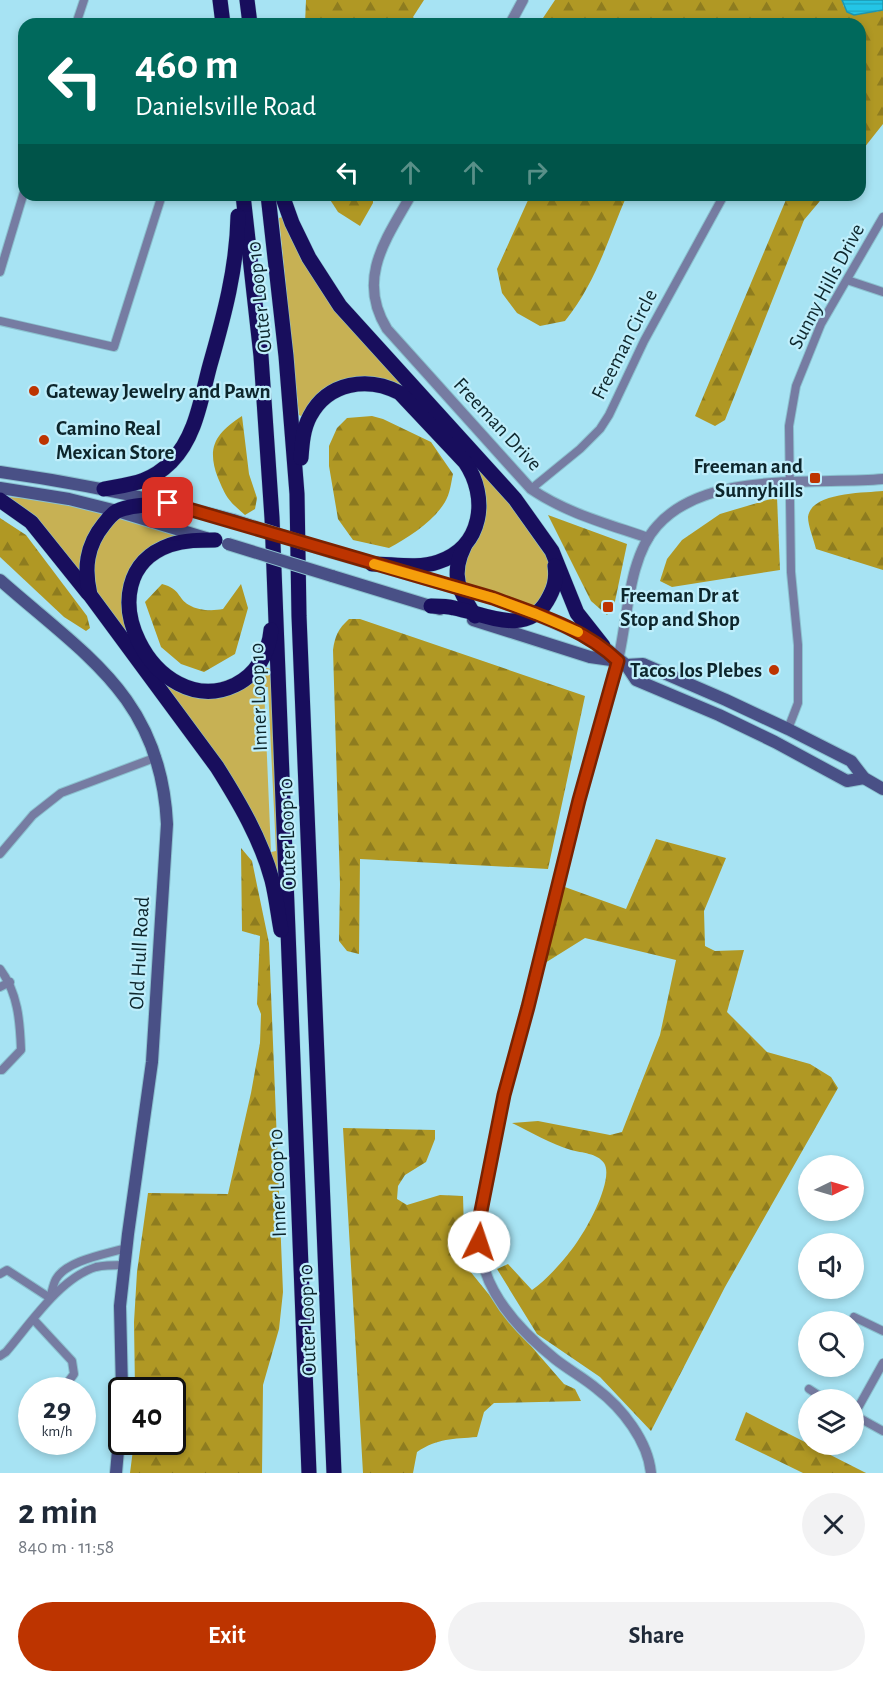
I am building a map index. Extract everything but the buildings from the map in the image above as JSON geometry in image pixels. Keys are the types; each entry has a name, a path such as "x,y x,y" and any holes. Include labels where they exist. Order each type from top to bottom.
{"highway":[{"path":"220,0 222,18"},
{"path":"247,0 249,18"},
{"path":"104,489 141,483 162,470 178,454 189,435 231,288 238,233 238,201"},
{"name":"Inner Loop 10","path":"244,201 261,356 275,588 307,1473"},
{"name":"Outer Loop 10","path":"269,201 286,356 297,494 299,616 334,1473"},
{"path":"284,201 309,258 340,306 515,499 552,551 578,613 603,646"},
{"path":"297,494 303,438 310,417 316,407 333,392 350,384 368,383 389,387 400,393 414,406 465,462 472,473 478,491 479,512 473,533 452,555 431,564 372,564"},
{"path":"0,500 32,522 90,595 217,767 250,823 272,880 290,977"},
{"path":"90,595 87,571 89,550 103,525 117,511 168,503"},
{"path":"221,542 182,542 168,546 143,562 129,590 128,610 135,634 148,655 172,681 199,691 214,691 228,688 250,674 259,664 270,639 275,588"},
{"path":"466,542 458,560 456,576 459,589 475,617"},
{"path":"431,606 453,607 475,617 507,622 522,620 536,614 554,590 556,579 552,551"}],"main road":[{"path":"0,471 104,489 233,520 536,614 603,646 636,680 728,719 847,781 864,778"},
{"path":"0,488 117,511 431,606"},
{"name":"Old Hull Road","path":"0,580 110,678 136,712 157,757 164,791 167,824 154,1038 150,1085 126,1248 120,1306 122,1377"},
{"path":"475,617 590,657 643,664 726,700 851,760 864,778 883,789"},
{"path":"116,1473 118,1455"}],"street":[{"path":"78,18 84,0"},
{"path":"514,18 524,0"},
{"path":"0,272 21,201"},
{"path":"0,321 114,347 160,201"},
{"name":"Freeman Drive","path":"408,201 382,248 373,279 376,307 387,329 531,489 547,500 567,509 648,538"},
{"name":"Freeman Circle","path":"531,489 580,449 600,429 644,341 721,201"},
{"name":"Sunny Hills Drive","path":"788,729 798,703 798,645 791,572 789,426 796,387 821,324 883,217"},
{"path":"847,280 883,292"},
{"path":"653,1472 649,1458 637,1435 618,1409 594,1387 566,1368 534,1341 501,1301 488,1279 480,1255 480,1216 504,1095 579,800 622,663 634,578 648,538 658,525 679,508 706,494 731,488 790,483 883,479"},
{"path":"0,854 33,815 61,793 157,757"},
{"path":"0,969 10,982 20,1017 21,1050 0,1071"},
{"path":"0,987 10,982"},
{"path":"50,1298 57,1278 72,1265 126,1248"},
{"path":"0,1356 34,1320 50,1298 79,1275 96,1267 124,1265"},
{"path":"0,1274 7,1270 50,1298"},
{"path":"34,1320 72,1361 74,1374 72,1377"},
{"path":"864,1322 883,1331"},
{"path":"864,1397 883,1363"},
{"path":"864,1421 883,1431"}],"shaded area":[{"path":"285,216 297,245 512,502 547,552 553,574 535,609 462,584 460,578 483,494 416,402 360,379 305,418 299,415 279,218"},
{"path":"8,497 52,500 109,514 84,577"},
{"path":"119,516 185,537 134,565 124,588 122,612 128,630 190,693 263,667 271,669 281,885 261,839 95,592 93,549","holes":["264,687 268,687 276,851 271,852"]}],"green space":[{"path":"306,0 424,0 414,18 305,18"},
{"path":"555,0 842,0 844,7 875,12 883,10 883,124 866,145 866,18 543,18"},
{"path":"331,201 373,201 360,226 338,212"},
{"path":"528,201 625,201 593,276 565,321 540,326 517,313 502,293 497,269"},
{"path":"785,201 820,201 804,220 725,420 715,426 695,416"},
{"path":"242,416 249,474 257,498 255,509 245,515 226,495 218,478 213,458 213,449 220,435"},
{"path":"372,416 431,442 453,474 448,496 434,516 389,548 353,540 338,519 329,466 329,446 337,428 347,418"},
{"path":"883,491 883,570 816,549 808,517 811,509 828,498 840,495"},
{"path":"777,497 780,570 672,587 660,581 667,559 682,540 720,514"},
{"path":"548,515 627,544 614,606 607,615 591,601"},
{"path":"0,518 26,535 87,616 90,628 86,631 64,617 0,557"},
{"path":"162,584 173,588 189,605 210,610 223,609 241,584 248,608 235,654 204,672 181,664 161,647 145,602"},
{"path":"349,619 360,619 585,696 548,869 360,859 359,954 347,951 339,941 340,884 333,650 338,633"},
{"path":"656,839 726,858 704,911 705,946 715,951 744,950 727,1012 767,1052 810,1064 831,1077 838,1088 725,1287 651,1431 600,1377 537,1334 497,1269 508,1264 532,1290 570,1252 594,1213 606,1179 604,1163 593,1155 556,1145 512,1123 538,1121 610,1135 622,1132 660,1035 676,960 585,938 545,963 562,886 626,909"},
{"path":"241,848 252,861 269,943 283,1292 279,1329 263,1385 262,1473 130,1473 132,1455 186,1455 186,1377 135,1377 134,1322 137,1272 148,1193 228,1194 260,1043 261,1014 257,1004 260,936 242,931"},
{"path":"343,1128 435,1130 435,1139 426,1162 405,1175 398,1186 397,1199 407,1205 440,1195 463,1196 465,1265 564,1384 575,1389 581,1401 494,1403 484,1412 477,1437 446,1440 425,1447 417,1452 413,1473 363,1473"},
{"path":"746,1412 798,1438 798,1455 831,1455 866,1473 803,1473 735,1440"}],"water":[{"path":"842,0 883,0 883,10 854,15 847,12"}],"slow traffic":[{"path":"374,564 493,598 578,632"}],"place":[{"name":"Gateway Jewelry and Pawn","path":"34,391"},
{"name":"Camino Real Mexican Store","path":"44,440"},
{"name":"Freeman and Sunnyhills","path":"815,478"},
{"name":"Freeman Dr at Stop and Shop","path":"608,607"},
{"name":"Tacos los Plebes","path":"774,670"}],"route":[{"path":"168,503 233,520 372,564 493,598 588,637 603,646 618,661 579,800 504,1095 480,1216 479,1242"}]}
